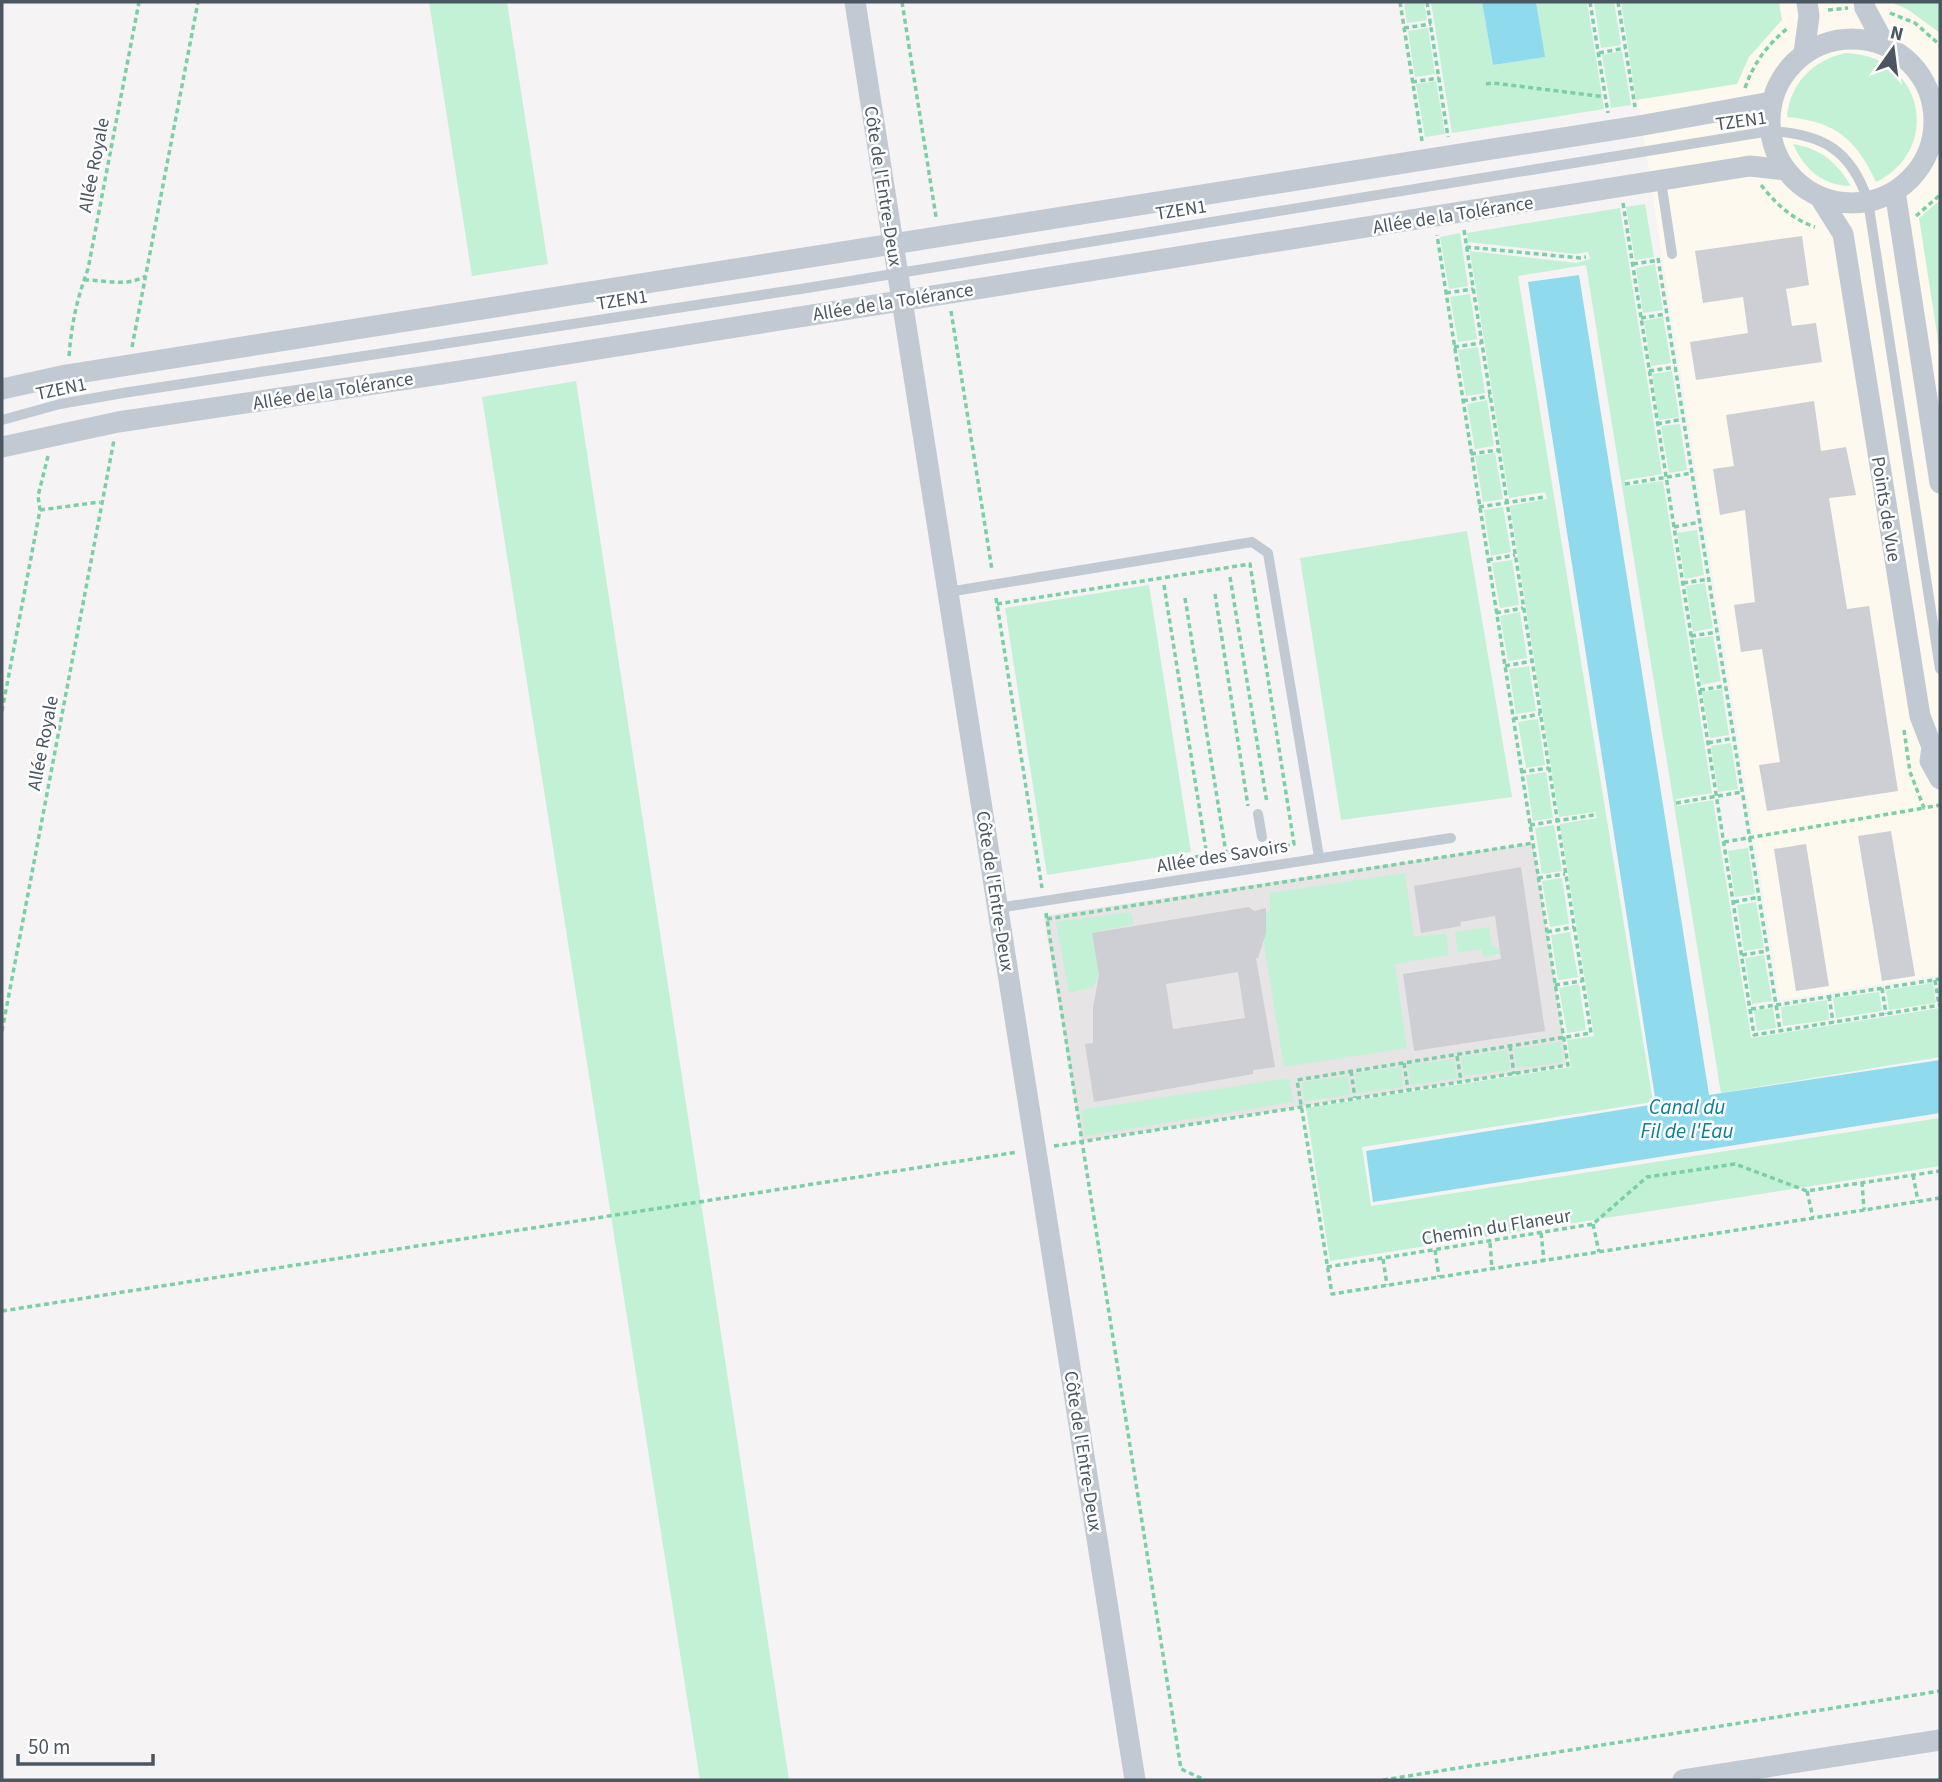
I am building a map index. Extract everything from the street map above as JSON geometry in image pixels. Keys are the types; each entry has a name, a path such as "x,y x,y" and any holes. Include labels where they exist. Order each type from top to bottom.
{"street":[{"name":"Côte de l'Entre-Deux","path":"855,2 1135,1780"},
{"path":"1804,53 1809,16 1807,2"},
{"path":"1864,5 1885,45"},
{"path":"1858,38 1885,45 1907,58 1923,78 1933,102 1934,128 1928,152 1915,174 1895,191 1868,201 1843,203 1819,196 1801,186 1786,170 1775,152 1770,131 1771,102 1783,76 1804,53 1830,41 1858,38"},
{"path":"2,389 66,375 1741,109 1771,102"},
{"name":"Allée de la Tolérance","path":"2,447 118,422 441,374 1461,212 1663,189 1750,166 1786,170"},
{"path":"1895,191 1940,482"},
{"name":"Points de Vue","path":"1819,196 1843,234 1920,716 1932,747 1930,761 1940,779"},
{"path":"1683,1780 1940,1740"}],"lane":[{"name":"TZEN1","path":"2,420 60,404 123,393 897,273 1770,131 1795,133 1816,138 1839,152 1853,166 1868,201 1940,669"},
{"path":"1663,189 1672,254"},
{"path":"948,592 1252,542 1268,553 1318,857"},
{"path":"1259,814 1262,840"},
{"name":"Allée des Savoirs","path":"998,908 1451,838"}],"path":[{"name":"Allée Royale","path":"70,332 84,280 139,2"},
{"path":"136,323 198,2"},
{"path":"1400,2 1422,142"},
{"path":"1427,2 1452,155"},
{"path":"1590,2 1608,113"},
{"path":"1618,2 1635,107"},
{"path":"1864,5 1915,23 1940,45"},
{"path":"1404,28 1431,24"},
{"path":"1599,53 1625,48"},
{"path":"1412,82 1439,78"},
{"path":"1486,84 1606,97"},
{"path":"1663,189 1621,195 1754,1035 1939,1005 1938,980 1751,1009"},
{"path":"1461,212 1591,1033 1297,1080 1332,1294 1940,1198"},
{"path":"2,1311 1568,1065 1437,233"},
{"path":"1466,247 1586,257"},
{"path":"1657,247 1780,1031"},
{"path":"1632,264 1659,260"},
{"path":"84,280 134,282 147,275"},
{"path":"1446,293 1473,289"},
{"path":"1641,318 1667,313"},
{"path":"1454,347 1481,343"},
{"path":"1649,371 1675,367"},
{"path":"1463,401 1490,396"},
{"path":"1657,424 1684,419"},
{"path":"1471,454 1498,450"},
{"name":"Allée Royale","path":"2,1031 110,461"},
{"path":"2,711 40,510 38,495 44,469"},
{"path":"1625,484 1692,472"},
{"path":"1479,507 1544,497"},
{"path":"40,510 102,502"},
{"path":"1674,527 1700,522"},
{"path":"1488,560 1515,555"},
{"path":"997,604 1250,564 1294,844 1195,857"},
{"path":"1230,577 1259,814"},
{"path":"1683,583 1709,579"},
{"path":"1164,585 1207,856"},
{"path":"1215,594 1259,814"},
{"path":"1185,598 1226,853"},
{"path":"1496,613 1523,608"},
{"path":"1691,636 1717,632"},
{"path":"1504,666 1532,661"},
{"path":"1700,690 1725,685"},
{"path":"1513,719 1540,714"},
{"path":"1708,743 1734,738"},
{"path":"1521,772 1549,768"},
{"path":"1676,803 1742,792"},
{"path":"1724,842 1924,808"},
{"path":"1530,825 1594,815"},
{"path":"1254,849 1262,840 1273,847"},
{"path":"1047,919 1532,843"},
{"path":"1538,878 1565,874"},
{"path":"1734,902 1759,897"},
{"path":"1547,932 1574,927"},
{"path":"1742,955 1767,951"},
{"path":"1555,985 1582,981"},
{"path":"1882,988 1886,1014"},
{"path":"1829,996 1833,1022"},
{"path":"1510,1046 1514,1074"},
{"path":"1457,1055 1461,1081"},
{"path":"1404,1063 1408,1090"},
{"path":"1351,1071 1355,1098"},
{"name":"Chemin du Flaneur","path":"1326,1267 1593,1224 1647,1177 1735,1164 1807,1191 1940,1171"},
{"path":"1913,1175 1918,1201"},
{"path":"1862,1182 1864,1210"},
{"path":"1807,1191 1813,1218"},
{"path":"1593,1224 1599,1252"},
{"path":"1541,1233 1544,1261"},
{"path":"1490,1242 1492,1269"},
{"path":"1435,1250 1440,1277"},
{"path":"1383,1258 1387,1285"},
{"path":"1383,1780 1940,1691"}],"shaded area":[{"path":"1622,2 1940,2 1940,975 1780,1000"},
{"path":"1533,843 1568,1065 1082,1141 1044,916"}],"green space":[{"path":"429,2 507,2 548,264 472,276"},
{"path":"1404,2 1424,2 1427,20 1407,23"},
{"path":"1431,2 1482,2 1493,65 1544,57 1536,2 1587,2 1604,109 1452,133"},
{"path":"1594,2 1614,2 1621,45 1601,48"},
{"path":"1621,2 1779,2 1782,20 1749,57 1737,84 1636,100"},
{"path":"1890,2 1940,2 1940,33 1907,9"},
{"path":"1428,28 1435,74 1415,77 1408,31"},
{"path":"1622,51 1631,105 1611,108 1602,55"},
{"path":"1846,53 1873,58 1893,70 1908,87 1915,107 1916,128 1910,149 1897,167 1876,182 1860,154 1842,135 1819,123 1787,117 1793,94 1805,75 1823,61"},
{"path":"1436,81 1445,134 1425,137 1416,84"},
{"path":"1793,144 1812,149 1827,158 1851,186 1832,183 1816,174 1803,161"},
{"path":"1940,200 1940,353 1919,218"},
{"path":"1645,204 1654,257 1635,260 1626,207"},
{"path":"1620,208 1662,474 1625,480 1626,486 1663,481 1712,793 1676,799 1677,806 1713,800 1751,1038 1940,1008 1940,1057 1721,1093 1586,265 1518,276 1653,1102 1362,1147 1371,1206 1940,1118 1940,1166 1330,1261 1306,1108 1571,1067 1567,1040 1594,1036 1560,824 1597,818 1595,812 1559,817 1510,506 1547,499 1545,492 1509,498 1470,251 1576,263 1590,259 1588,252 1575,254 1468,242 1467,233"},
{"path":"1460,233 1468,286 1449,289 1440,237"},
{"path":"1655,264 1663,310 1643,313 1636,268"},
{"path":"1470,294 1477,339 1458,342 1450,297"},
{"path":"1663,317 1671,363 1651,366 1644,321"},
{"path":"1478,347 1485,393 1466,396 1458,350"},
{"path":"1672,371 1679,417 1659,420 1652,374"},
{"path":"576,381 789,1780 700,1780 482,397"},
{"path":"1487,400 1494,446 1475,449 1467,404"},
{"path":"1680,424 1687,470 1669,473 1661,426"},
{"path":"1495,453 1503,499 1483,502 1475,456"},
{"path":"1503,507 1511,552 1491,556 1484,510"},
{"path":"1697,530 1704,575 1685,579 1677,533"},
{"path":"1467,531 1512,797 1341,820 1300,558"},
{"path":"1512,560 1519,605 1500,608 1492,563"},
{"path":"1705,583 1713,628 1693,632 1686,586"},
{"path":"1149,585 1191,852 1047,875 1005,608"},
{"path":"1520,612 1527,658 1508,661 1500,616"},
{"path":"1713,636 1721,681 1701,685 1694,639"},
{"path":"1529,666 1536,711 1516,714 1509,669"},
{"path":"1722,689 1729,735 1710,738 1702,692"},
{"path":"1538,719 1545,765 1526,768 1518,722"},
{"path":"1731,743 1738,789 1718,792 1711,746"},
{"path":"1546,772 1553,818 1533,821 1526,775"},
{"path":"1554,825 1562,871 1542,874 1535,828"},
{"path":"1748,848 1755,894 1735,897 1728,851"},
{"path":"1405,873 1414,937 1446,933 1449,955 1395,964 1407,1048 1284,1067 1259,913 1270,911 1270,893"},
{"path":"1562,878 1569,924 1550,927 1542,881"},
{"path":"1756,902 1764,948 1744,951 1737,905"},
{"path":"1131,912 1134,924 1092,933 1099,975 1093,987 1069,993 1056,922"},
{"path":"1489,927 1492,947 1499,947 1500,953 1484,957 1481,949 1458,953 1455,932"},
{"path":"1570,932 1578,977 1558,980 1551,935"},
{"path":"1764,955 1772,1001 1752,1004 1745,958"},
{"path":"1933,983 1936,1003 1889,1010 1886,990"},
{"path":"1579,984 1586,1030 1567,1033 1559,988"},
{"path":"1879,992 1882,1011 1836,1018 1833,998"},
{"path":"1827,1000 1829,1020 1783,1026 1781,1007"},
{"path":"1773,1008 1776,1028 1757,1031 1754,1010"},
{"path":"1561,1042 1563,1062 1517,1068 1514,1049"},
{"path":"1507,1050 1510,1070 1464,1076 1461,1057"},
{"path":"1454,1059 1457,1078 1411,1085 1408,1065"},
{"path":"1401,1067 1403,1087 1357,1093 1355,1073"},
{"path":"1348,1076 1350,1095 1304,1101 1302,1082"},
{"path":"1289,1078 1293,1102 1085,1136 1081,1110"}],"water":[{"path":"1482,2 1536,2 1545,57 1493,65"},
{"name":"Canal du Fil de l'Eau","path":"1579,275 1709,1095 1940,1060 1940,1113 1373,1202 1366,1151 1656,1104 1528,282"}],"building":[{"path":"1802,236 1809,285 1786,289 1792,326 1816,323 1822,362 1696,380 1690,342 1748,333 1743,297 1703,303 1695,251"},
{"path":"1814,401 1821,451 1846,447 1856,495 1829,498 1847,609 1869,606 1898,791 1767,811 1759,765 1780,762 1762,649 1741,652 1734,605 1755,602 1745,510 1720,515 1713,469 1734,466 1726,415"},
{"path":"1891,831 1915,976 1882,981 1858,836"},
{"path":"1806,844 1829,986 1796,991 1774,849"},
{"path":"1521,867 1545,1031 1414,1051 1403,974 1501,959 1495,916 1460,922 1461,926 1421,933 1414,886"},
{"path":"1249,907 1254,911 1266,908 1266,933 1256,958 1275,1067 1253,1070 1253,1074 1094,1102 1085,1044 1093,1043 1093,1008 1099,975 1092,933","holes":["1238,972 1245,1018 1173,1029 1166,984"]}]}
